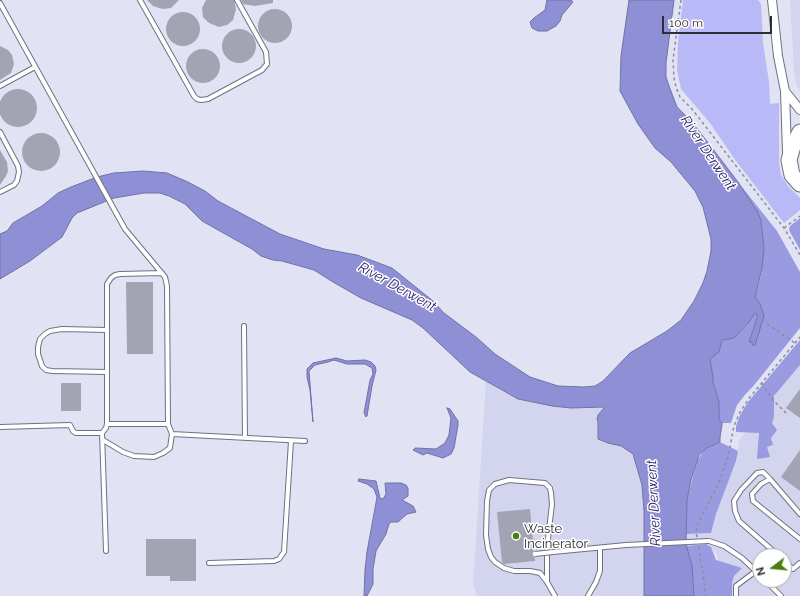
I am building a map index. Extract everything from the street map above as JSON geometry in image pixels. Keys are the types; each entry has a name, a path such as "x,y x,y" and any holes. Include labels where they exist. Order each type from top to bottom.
{"highway":[{"path":"800,132 793,146 789,160 792,175 800,184"}],"street":[{"path":"772,0 778,56 785,90 787,119 786,150 789,160"},
{"path":"785,90 800,110"}],"lane":[{"path":"140,0 194,96 201,100 208,98 262,70 267,64 266,52 237,0"},
{"path":"0,3 126,229 165,277 167,286 168,424 172,434 170,448 162,454 154,457 134,456 123,452 102,440"},
{"path":"0,86 35,67"},
{"path":"0,132 18,166 19,172 17,181 14,185 0,192"},
{"path":"106,551 102,433 107,424 107,284 111,278 120,274 162,273"},
{"path":"244,326 245,438"},
{"path":"106,330 62,329 50,331 40,340 38,354 42,366 46,370 107,372"},
{"path":"107,424 168,424"},
{"path":"0,427 70,425 73,431 76,432 102,433"},
{"path":"172,434 305,441"},
{"path":"209,564 274,561 279,559 284,552 291,441"},
{"path":"770,548 739,521 735,511 734,501 741,490 757,473 763,472 800,514"},
{"path":"770,479 761,484 752,494 754,501 800,539"},
{"path":"547,582 546,547 552,504 550,488 545,483 509,480 495,484 489,490 486,502 486,535 491,557 495,562 504,568 514,571 530,571 540,573 555,596"},
{"path":"535,554 626,545 709,541 724,546 742,558 752,567"},
{"path":"588,596 600,571 600,548"},
{"path":"792,568 793,569 800,563"},
{"path":"736,596 736,586 752,574"},
{"path":"773,588 781,596"}],"path":[{"path":"681,0 673,60 674,78 680,97 692,109 784,228 800,255"},
{"path":"784,228 800,216"},
{"path":"767,324 795,343"},
{"path":"697,539 697,525 718,485 728,457 736,418 762,383 800,337"},
{"path":"762,383 772,399 786,413"},
{"path":"699,546 704,573 706,596"}],"shaded area":[{"path":"683,0 758,0 761,4 763,43 769,82 770,104 779,103 779,163 781,175 788,186 800,198 800,210 784,223 736,161 710,123 681,89 677,70 678,43"},
{"path":"790,0 800,0 800,89 797,87 794,71"},
{"path":"738,182 777,231 800,272 800,328 737,405 731,423 722,423 719,419 719,402 713,382 710,359 719,352 722,340 734,338 749,322 754,313 757,314 757,318 749,341 755,344 764,316 760,304 755,297 761,275 764,249 761,220 757,211"},
{"path":"800,218 800,250 789,230 790,226"},
{"path":"800,340 800,365 774,396 774,417 772,423 777,430 771,438 773,445 767,447 770,457 757,459 759,433 736,432 736,426 740,415 748,402"},
{"path":"800,365 800,596 723,596 717,555 707,542 643,546 646,596 477,596 473,584 486,381 501,391 524,401 571,408 603,407 604,408 598,415 598,439 626,448 634,457 642,485 646,535 711,533 716,514 736,461 740,439"},
{"path":"720,442 738,451 736,461 716,514 711,533 686,534 687,500 697,461 704,450"},
{"path":"706,544 711,547 716,560 742,568 734,576 732,583 732,596 694,596 692,566 686,546"}],"water":[{"path":"547,0 571,0 573,2 562,15 556,26 547,31 538,31 532,28 530,22 545,10"},
{"name":"River Derwent","path":"629,0 674,0 666,63 666,77 677,107 691,121 738,182 757,211 761,220 764,249 762,268 755,297 760,304 764,316 755,345 752,345 752,342 749,342 757,318 757,314 755,313 734,338 722,340 719,352 710,359 713,382 719,402 719,419 722,425 720,442 707,448 699,455 691,480 687,500 686,544 692,566 694,596 644,596 644,511 642,485 633,454 621,446 598,439 597,420 598,415 604,408 603,407 571,408 552,406 518,399 470,372 423,328 412,320 361,298 314,270 261,256 252,249 202,221 185,204 169,196 160,193 144,193 114,198 77,213 72,218 62,237 30,261 0,279 0,234 7,231 13,223 42,206 58,193 97,177 114,173 143,171 167,173 205,191 218,201 280,234 324,249 357,255 392,268 433,301 444,313 476,337 495,354 530,377 558,386 595,386 603,381 630,353 667,331 681,320 694,301 703,283 711,251 711,239 703,207 695,191 671,162 655,148 638,124 620,91 621,56"},
{"path":"336,358 347,361 365,360 371,362 375,366 376,370 367,416 366,417 364,413 370,380 373,374 372,368 365,364 347,364 334,360 315,365 309,371 313,422 307,369 313,363"},
{"path":"447,408 450,409 458,421 454,448 451,454 443,458 427,453 423,455 413,450 415,448 436,449 445,443 449,435 451,418"},
{"path":"359,479 376,481 380,498 383,499 386,494 385,483 401,483 406,485 408,488 408,496 402,500 413,506 416,512 407,514 398,522 391,522 389,524 386,534 376,551 373,569 373,584 367,596 364,596 365,570 377,497 374,489 367,484 358,481"}],"building":[{"path":"147,0 179,0 171,8 163,9 153,6"},
{"path":"206,0 234,0 236,9 233,20 227,25 219,27 209,23 203,17 202,8"},
{"path":"241,0 273,0 273,3 255,6 243,4"},
{"path":"275,9 287,14 292,26 287,38 275,43 263,38 258,26 263,14"},
{"path":"183,12 195,17 200,29 195,41 183,46 171,41 166,29 171,17"},
{"path":"239,29 251,34 256,46 251,58 239,63 227,58 222,46 227,34"},
{"path":"0,46 8,50 12,55 14,64 11,73 0,80"},
{"path":"203,49 215,54 220,66 215,78 203,83 191,78 186,66 191,54"},
{"path":"14,89 22,89 29,92 34,97 37,108 34,119 29,124 22,127 14,127 7,124 2,119 -1,112 -1,104 2,97 7,92"},
{"path":"37,133 45,133 52,136 57,141 60,152 57,163 52,168 45,171 37,171 30,168 25,163 22,156 22,148 25,141 30,136"},
{"path":"0,150 7,162 8,171 0,185"},
{"path":"126,282 153,282 153,354 127,354"},
{"path":"61,383 81,383 81,411 61,411"},
{"path":"800,389 800,418 786,408"},
{"path":"800,450 800,491 781,477"},
{"name":"Waste Incinerator","path":"530,509 534,551 532,554 535,557 535,561 504,564 502,562 497,512"},
{"path":"146,539 196,539 196,581 170,581 170,576 146,576"}],"place":[{"name":"Waste Incinerator","path":"516,536"}]}
